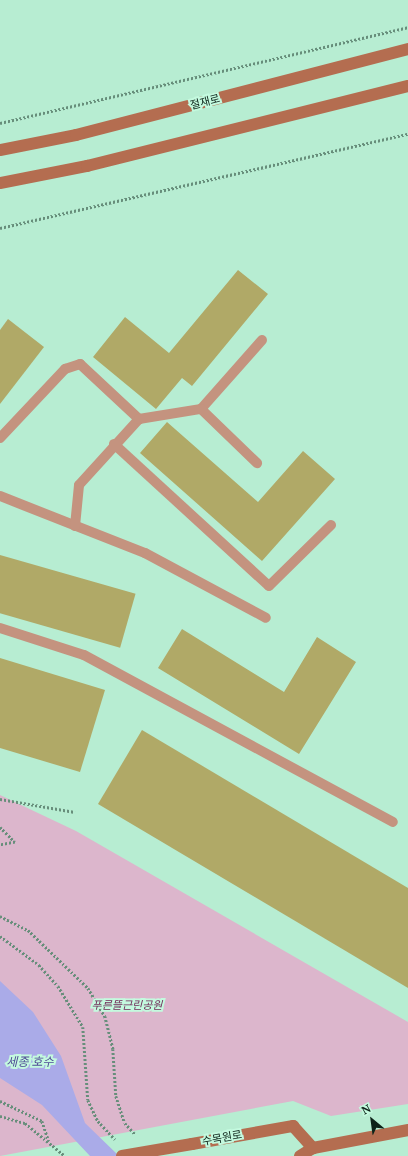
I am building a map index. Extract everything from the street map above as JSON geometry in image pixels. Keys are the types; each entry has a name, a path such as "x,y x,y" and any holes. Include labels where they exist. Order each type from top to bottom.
{"street":[{"name":"절재로","path":"0,150 76,135 408,49"},
{"path":"0,182 88,166 408,86"},
{"name":"수목원로","path":"122,1156 293,1126 313,1148"},
{"path":"300,1156 313,1148 408,1130"}],"lane":[{"path":"75,526 78,485 114,444 139,419 201,409 262,340"},
{"path":"0,438 65,369 80,364 139,419"},
{"path":"201,409 257,463"},
{"path":"114,444 270,586 331,525"},
{"path":"0,496 145,553 266,618"},
{"path":"0,628 84,655 393,822"}],"path":[{"path":"0,123 408,27"},
{"path":"0,228 408,134"},
{"path":"0,799 75,812"},
{"path":"0,827 15,842 0,845"},
{"path":"0,916 28,930 88,988 105,1016 113,1050 116,1096 125,1123 140,1140"},
{"path":"0,936 39,966 58,986 83,1028 88,1100 98,1121 118,1141"},
{"path":"0,1101 42,1121 49,1141"},
{"path":"0,1116 25,1123 49,1141 65,1156"}],"green space":[{"name":"푸른뜰근린공원","path":"0,795 76,831 408,1022 408,1104 331,1116 293,1101 0,1156"}],"water":[{"name":"세종 호수","path":"0,981 33,1012 61,1056 85,1123 119,1156 90,1156 42,1105 0,1078"}],"building":[{"path":"238,270 268,294 192,386 182,378 156,409 93,357 125,317 169,353"},
{"path":"8,319 44,347 0,404 0,330"},
{"path":"167,422 258,502 303,451 335,479 262,561 140,453"},
{"path":"0,555 136,594 120,648 0,613"},
{"path":"182,629 284,692 317,637 356,662 299,754 158,668"},
{"path":"0,658 105,690 80,772 0,748"},
{"path":"142,730 408,888 408,988 98,804"}]}
